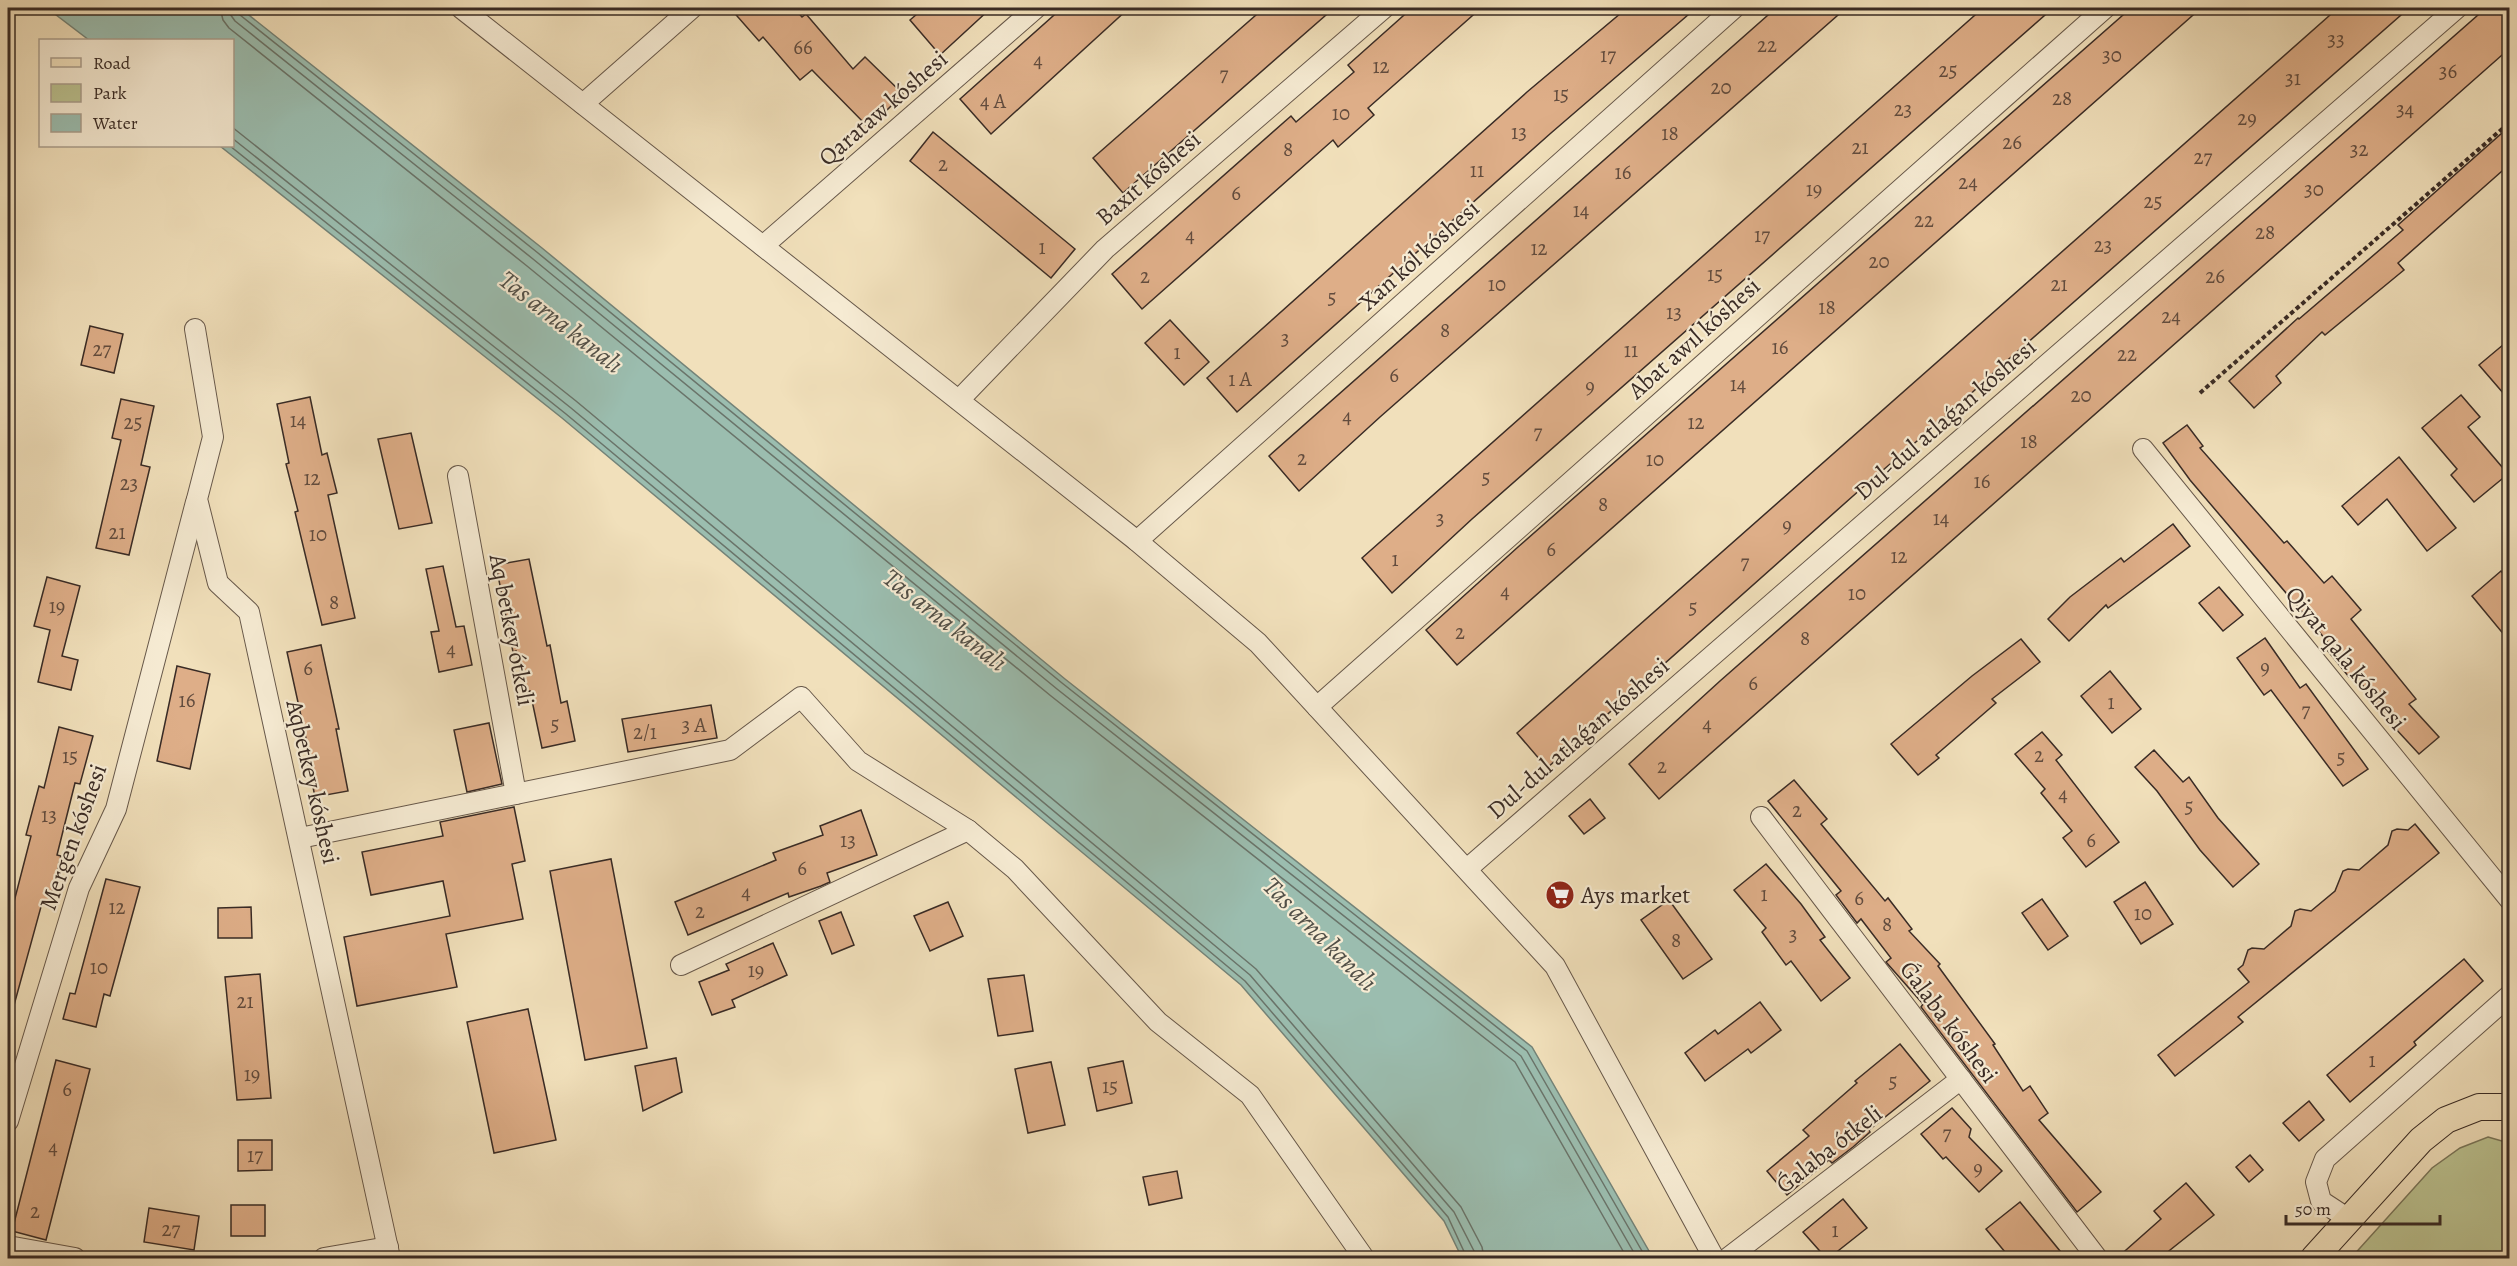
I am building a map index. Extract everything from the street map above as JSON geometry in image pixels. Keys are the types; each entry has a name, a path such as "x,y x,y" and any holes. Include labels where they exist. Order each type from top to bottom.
{"main road":[{"path":"2314,1258 2421,1140 2446,1120 2479,1107 2510,1107"}],"street":[{"path":"461,8 1137,541 1258,643 1555,966 1714,1258"},
{"path":"583,104 692,8"},
{"name":"Qarataw kóshesi","path":"763,246 1036,8"},
{"name":"Baxıt kóshesi","path":"959,400 1105,249 1384,8"},
{"name":"Xan kól kóshesi","path":"1137,541 1734,8"},
{"name":"Abat awıl kóshesi","path":"1317,708 2105,8"},
{"name":"Dul-dul atlaǵan kóshesi","path":"1467,869 2457,8"},
{"name":"Aqbetkey kóshesi","path":"195,329 213,437 197,499 218,583 249,612 389,1253"},
{"name":"Qiyat qala kóshesi","path":"2143,449 2510,900"},
{"name":"Aq betkey ótkeli","path":"458,476 516,794"},
{"name":"Mergen kóshesi","path":"8,1121 79,888 116,809 197,499"},
{"path":"300,838 730,750 801,696 858,761 968,830 1014,869 1158,1022 1250,1095 1364,1258"},
{"name":"Ǵalaba kóshesi","path":"1761,817 2097,1258"},
{"path":"681,965 968,830"},
{"path":"2350,1220 2321,1201 2316,1182 2325,1159 2510,995"},
{"name":"Ǵalaba ótkeli","path":"1728,1258 1960,1079"},
{"path":"8,1246 75,1258"},
{"path":"324,1258 389,1253"}],"path":[{"path":"2200,393 2510,122"}],"green space":[{"path":"2488,1137 2509,1143 2509,1258 2351,1258 2432,1168 2460,1148"}],"water":[{"name":"Tas arna kanalı","path":"47,8 240,8 542,248 1065,679 1532,1047 1653,1258 1462,1258 1444,1221 1241,985 562,418 221,147 234,147 234,39 88,39"}],"building":[{"path":"730,8 794,8 802,17 806,14 853,69 865,57 903,94 869,128 812,70 800,80 763,37 759,41"},
{"path":"924,8 991,8 940,55 910,20"},
{"path":"1062,8 1129,8 991,134 960,99"},
{"path":"1264,8 1334,8 1123,193 1093,158"},
{"path":"1412,8 1481,8 1368,108 1374,115 1338,147 1333,140 1142,309 1112,274 1291,116 1296,122 1354,72 1348,65"},
{"path":"1627,8 1696,8 1551,133 1237,412 1207,378 1527,92"},
{"path":"1776,8 1846,8 1380,417 1299,491 1269,456"},
{"path":"1983,8 2053,8 1472,519 1392,593 1362,558"},
{"path":"2131,8 2201,8 1457,665 1426,630"},
{"path":"2338,8 2409,8 1547,768 1517,733"},
{"path":"2486,8 2510,8 2510,48 1659,799 1629,764 1720,681"},
{"path":"2510,126 2510,164 2398,263 2404,270 2325,335 2322,332 2276,376 2281,383 2254,408 2229,381 2298,318 2403,230 2398,225"},
{"path":"933,132 1075,249 1051,278 910,161"},
{"path":"1170,320 1209,362 1184,385 1145,343"},
{"path":"90,326 123,334 114,373 81,365"},
{"path":"2510,339 2510,401 2479,365"},
{"path":"2461,395 2480,417 2468,427 2508,474 2474,502 2451,475 2457,469 2422,428"},
{"path":"310,397 322,455 327,453 337,493 328,495 355,618 322,625 295,512 298,511 286,464 289,463 277,404"},
{"path":"121,399 154,406 141,465 150,467 129,555 96,548 121,440 112,438"},
{"path":"2187,425 2203,446 2200,448 2284,543 2287,541 2324,583 2332,576 2361,610 2351,619 2416,699 2409,704 2439,737 2419,754 2395,728 2354,674 2349,677 2328,651 2332,647 2190,480 2163,443"},
{"path":"411,433 432,523 399,529 378,439"},
{"path":"2399,457 2456,528 2427,551 2387,499 2358,525 2342,506"},
{"path":"2173,524 2190,546 2108,608 2106,605 2069,641 2048,619 2070,597 2121,558 2124,562"},
{"path":"529,559 547,646 550,645 561,703 567,701 575,741 542,748 530,691 525,692 516,651 513,652 496,565"},
{"path":"443,566 456,627 464,626 472,665 439,672 431,632 439,631 426,569"},
{"path":"2501,571 2510,581 2510,642 2472,596"},
{"path":"47,577 80,586 62,656 78,660 71,690 38,682 50,630 34,626"},
{"path":"2219,587 2243,615 2223,631 2199,603"},
{"path":"2265,638 2300,688 2306,684 2368,769 2343,786 2271,690 2264,695 2237,658"},
{"path":"2021,639 2040,662 1992,699 1996,703 1936,755 1939,758 1918,775 1891,744 1972,676"},
{"path":"321,645 339,729 336,729 348,791 315,797 307,758 310,757 287,652"},
{"path":"177,666 210,674 190,769 157,761"},
{"path":"2110,671 2141,709 2112,733 2081,696"},
{"path":"711,705 717,738 628,752 622,719"},
{"path":"489,723 502,784 467,792 454,730"},
{"path":"59,727 93,736 80,784 75,783 57,855 61,856 49,904 42,903 13,1009 8,1008 8,925 31,836 26,835 39,786 44,788"},
{"path":"2042,732 2062,755 2056,760 2119,842 2086,867 2063,838 2072,831 2041,793 2045,789 2015,754"},
{"path":"2154,750 2183,782 2189,777 2218,818 2259,864 2233,887 2200,850 2157,791 2135,767"},
{"path":"1794,780 1827,819 1821,824 1885,901 1888,898 1912,929 1909,931 1940,964 1938,966 1995,1044 1993,1045 2023,1091 2030,1086 2048,1113 2039,1120 2101,1192 2077,1212 1921,1007 1923,1004 1886,962 1891,958 1861,919 1857,923 1836,895 1841,891 1768,801"},
{"path":"1590,799 1605,818 1584,834 1569,816"},
{"path":"514,807 525,861 512,864 523,919 446,934 457,987 357,1006 344,937 450,916 443,881 371,895 362,852 443,836 440,822"},
{"path":"861,810 877,855 827,873 830,882 821,886 789,897 788,893 688,935 675,902 776,860 773,853 823,835 820,826"},
{"path":"2415,824 2439,853 2238,1017 2243,1022 2175,1076 2158,1055 2249,982 2238,969 2243,965 2248,950 2264,949 2291,926 2295,911 2300,909 2311,911 2335,891 2343,871 2359,870 2388,845 2392,831 2408,830"},
{"path":"611,859 647,1048 585,1060 550,871"},
{"path":"1766,864 1801,904 1825,937 1820,940 1850,978 1821,1001 1791,961 1786,965 1762,932 1766,928 1734,890"},
{"path":"106,879 140,887 110,996 104,994 96,1027 63,1019 70,993 75,994"},
{"path":"2145,882 2173,924 2141,944 2114,902"},
{"path":"2042,899 2068,936 2048,950 2022,913"},
{"path":"1669,900 1712,959 1683,979 1641,920"},
{"path":"948,902 963,936 930,951 914,916"},
{"path":"251,907 252,938 218,938 218,908"},
{"path":"841,912 854,945 832,954 819,921"},
{"path":"773,943 787,975 732,1000 735,1007 712,1015 699,982 729,970 726,964"},
{"path":"2464,959 2483,981 2414,1042 2416,1045 2350,1102 2327,1075"},
{"path":"260,974 271,1098 237,1100 225,977"},
{"path":"1024,975 1033,1031 998,1036 988,979"},
{"path":"1760,1002 1781,1030 1751,1053 1748,1049 1705,1081 1685,1053 1715,1030 1718,1034"},
{"path":"528,1009 556,1140 494,1153 467,1022"},
{"path":"1900,1044 1930,1081 1869,1130 1870,1132 1853,1147 1832,1163 1829,1160 1787,1195 1767,1171 1809,1136 1803,1130 1857,1083 1855,1081"},
{"path":"676,1058 682,1092 643,1111 635,1066"},
{"path":"56,1060 90,1069 46,1240 12,1231"},
{"path":"1123,1061 1132,1103 1097,1111 1088,1068"},
{"path":"1051,1062 1065,1125 1028,1133 1015,1069"},
{"path":"2309,1101 2324,1120 2299,1141 2283,1123"},
{"path":"1952,1108 1971,1129 1969,1137 2002,1171 1979,1192 1946,1157 1943,1159 1921,1134"},
{"path":"238,1140 272,1140 272,1170 238,1171"},
{"path":"2250,1155 2263,1170 2249,1182 2236,1167"},
{"path":"1177,1171 1182,1198 1149,1205 1143,1177"},
{"path":"2186,1183 2214,1215 2160,1258 2117,1258 2161,1219 2154,1211"},
{"path":"1843,1199 1867,1228 1826,1258 1803,1232"},
{"path":"2020,1202 2060,1251 2051,1258 2010,1258 1986,1229"},
{"path":"231,1205 265,1205 265,1236 231,1236"},
{"path":"149,1208 199,1216 194,1250 144,1242"}],"place":[{"name":"Ays market","path":"1560,895"}]}
